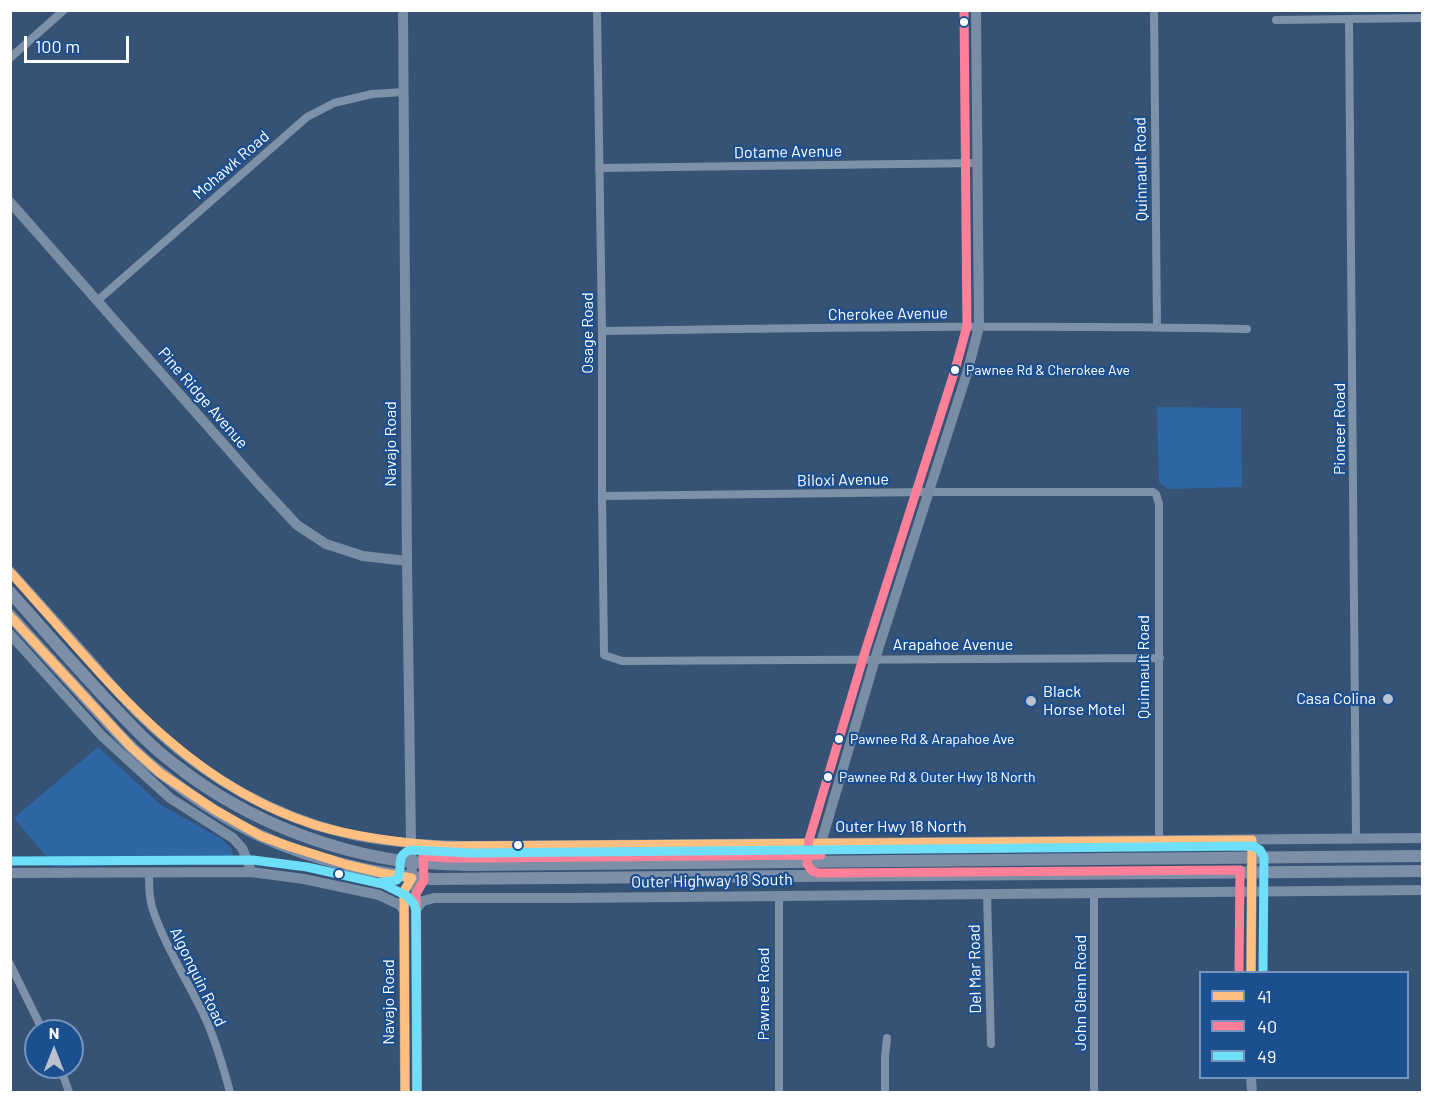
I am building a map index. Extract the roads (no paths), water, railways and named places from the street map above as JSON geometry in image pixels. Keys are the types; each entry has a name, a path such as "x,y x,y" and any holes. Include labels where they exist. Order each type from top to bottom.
{"main road":[{"path":"10,592 96,689 172,763 206,787 269,822 326,844 360,853 412,862 472,865 1422,856"},
{"path":"10,615 131,747 160,772 215,810 261,836 348,865 382,873 412,878 444,879 1422,871"},
{"path":"728,877 745,871 810,870 819,861"},
{"path":"819,877 821,872 827,868 890,867 901,861"}],"street":[{"path":"10,58 64,10"},
{"name":"Navajo Road","path":"403,10 407,561 411,843 412,878 416,891 417,1092"},
{"name":"Osage Road","path":"597,10 604,655"},
{"path":"819,861 821,843 875,659 979,327 976,10"},
{"name":"Quinnault Road","path":"1154,10 1157,327"},
{"path":"1276,20 1422,18"},
{"name":"Pioneer Road","path":"1349,19 1356,838"},
{"name":"Mohawk Road","path":"97,301 307,117 334,103 372,94 404,92"},
{"name":"Dotame Avenue","path":"599,168 978,163"},
{"name":"Pine Ridge Avenue","path":"10,202 297,525 326,543 363,556 407,561"},
{"name":"Cherokee Avenue","path":"602,330 979,327 1247,329"},
{"name":"Biloxi Avenue","path":"602,496 1149,491 1156,494"},
{"name":"Quinnault Road","path":"1156,494 1159,504 1159,840"},
{"name":"Outer Hwy 18 North","path":"10,571 127,702 186,755 240,792 292,817 368,838 446,846 484,846 1422,838"},
{"path":"10,634 102,736 170,798 233,838 242,848 251,872"},
{"name":"Arapahoe Avenue","path":"604,655 622,661 1160,658"},
{"path":"1251,971 1252,840"},
{"name":"Algonquin Road","path":"149,872 153,911 205,1017 230,1092"},
{"path":"10,873 251,872 304,879 379,895 400,905 404,911"},
{"path":"819,877 819,895"},
{"path":"379,895 404,891 412,878"},
{"name":"Outer Highway 18 South","path":"434,898 1422,890"},
{"name":"Navajo Road","path":"404,891 405,1092"},
{"path":"416,891 434,898"},
{"name":"John Glenn Road","path":"1094,893 1094,1092"},
{"name":"Del Mar Road","path":"987,894 990,1044"},
{"name":"Pawnee Road","path":"779,896 779,1092"},
{"path":"416,909 423,901 434,898"},
{"path":"10,964 37,1019"},
{"path":"885,1092 887,1038"}],"place":[{"name":"Pawnee Rd & Cherokee Ave","path":"955,370"},
{"name":"Casa Colina","path":"1388,699"},
{"name":"Black Horse Motel","path":"1031,701"},
{"name":"Pawnee Rd & Arapahoe Ave","path":"839,739"},
{"name":"Pawnee Rd & Outer Hwy 18 North","path":"828,777"}]}
